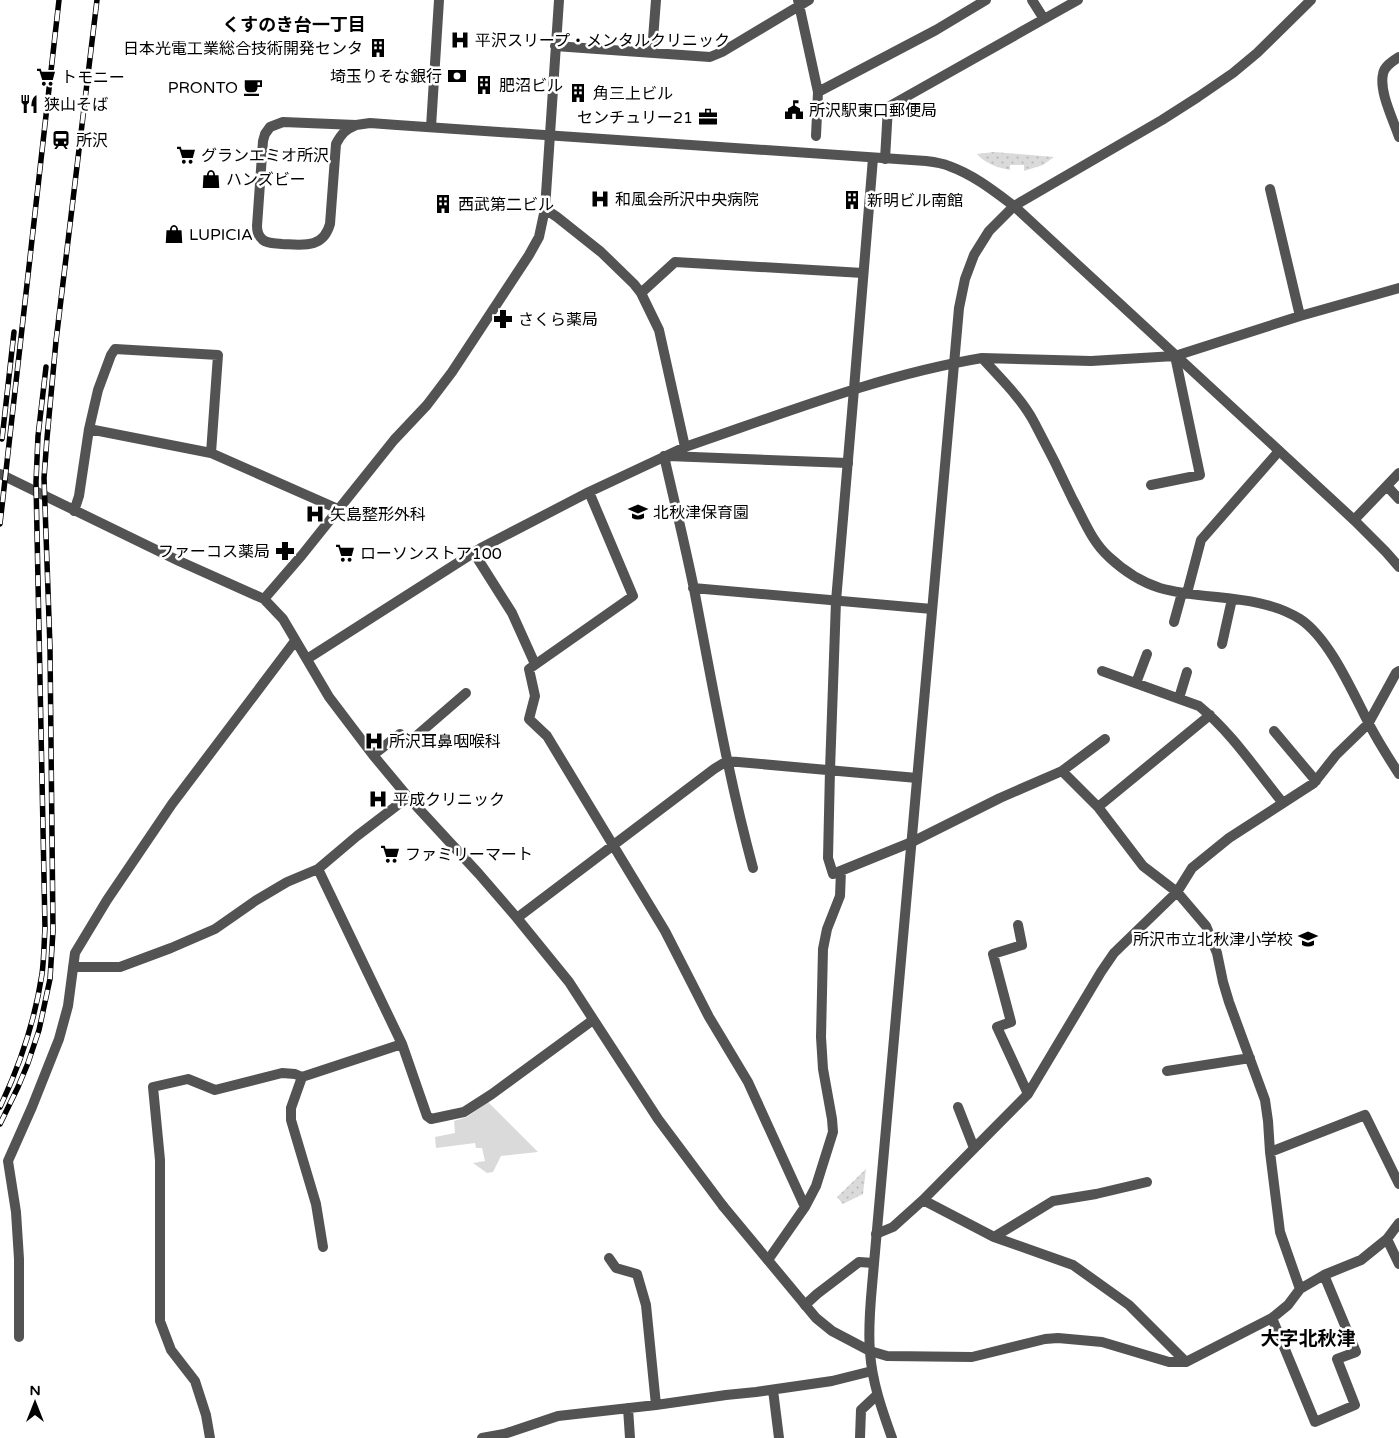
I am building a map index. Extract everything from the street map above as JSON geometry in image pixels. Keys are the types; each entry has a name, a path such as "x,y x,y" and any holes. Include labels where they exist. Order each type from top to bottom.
{"street":[{"path":"430,127 439,0"},
{"path":"264,599 394,440 427,405 452,372 534,246 545,209 555,46 560,0"},
{"path":"652,52 656,0"},
{"path":"818,92 936,30 986,0"},
{"path":"1032,0 1044,20"},
{"path":"885,159 888,107 1078,0"},
{"path":"892,1438 872,1372 870,1311 959,308 965,279 974,255 989,231 1014,206 1162,120 1233,73 1257,53 1311,0"},
{"path":"555,46 710,57 722,52 802,2 818,92 816,136"},
{"path":"1399,58 1389,64 1383,72 1383,92 1399,137"},
{"path":"356,125 340,135 336,144 330,224 324,237 306,245 267,242 261,239 257,226 263,141 270,127 283,122 356,125 370,123 926,161 948,165 973,177 1014,206 1278,452 1354,520 1399,567"},
{"path":"873,158 836,600 828,858 833,874 912,842 1000,798 1062,771 1105,739"},
{"path":"1270,189 1300,316"},
{"path":"545,209 601,252 634,284 640,294 659,330 684,447"},
{"path":"640,294 675,262 863,274"},
{"path":"306,659 474,553 589,492 684,447 854,389 982,358 1091,361 1175,356 1300,316 1399,288"},
{"path":"74,510 79,496 89,429 98,390 115,349 218,355 211,453"},
{"path":"1151,485 1200,475 1175,356"},
{"path":"982,358 1009,388 1033,420 1087,529 1099,547 1120,567 1139,579 1160,588 1232,599 1281,610 1301,620 1319,637 1337,663 1368,724 1399,774"},
{"path":"89,429 211,453 338,509"},
{"path":"1174,622 1201,540 1278,452"},
{"path":"664,456 848,463"},
{"path":"664,456 693,588 727,761 752,868"},
{"path":"1354,520 1399,473"},
{"path":"0,474 179,562 264,599 283,619 329,697 372,755 517,918 568,982 658,1119 723,1206 816,1318 832,1332 870,1351 886,1356 972,1357 1045,1339 1058,1338 1102,1342 1169,1362 1186,1362 1272,1318 1288,1305 1300,1289 1324,1275 1361,1260 1387,1239 1399,1223"},
{"path":"1387,486 1399,499"},
{"path":"589,492 633,596 529,669 535,696 529,719 547,736 665,931 709,1017 748,1082 805,1208"},
{"path":"474,553 512,613 535,664"},
{"path":"693,588 932,609"},
{"path":"1222,644 1232,599"},
{"path":"19,1337 19,1259 16,1212 8,1161 32,1108 59,1039 68,1006 75,953 107,900 167,812 295,641"},
{"path":"1136,683 1147,654"},
{"path":"1102,671 1199,706 1230,736 1283,803"},
{"path":"876,1234 893,1226 923,1200 1028,1094 1100,972 1114,952 1177,892 1192,868 1230,838 1316,781 1336,755 1368,724 1396,673 1399,671"},
{"path":"1179,698 1187,672"},
{"path":"372,755 400,734 407,744 466,693"},
{"path":"1098,807 1210,715"},
{"path":"1274,731 1316,781"},
{"path":"517,918 612,845 727,761 917,778"},
{"path":"1062,771 1098,807 1143,866 1177,892 1206,926 1217,953 1229,1002 1265,1100 1280,1232 1300,1289"},
{"path":"73,967 120,967 215,929 255,901 287,882 318,869 408,797"},
{"path":"318,869 402,1044 426,1116 431,1119 464,1112 492,1094 593,1020"},
{"path":"768,1260 805,1208 816,1186 832,1132 832,1119 823,1069 821,1037 823,950 827,929 840,896 842,871"},
{"path":"1018,925 1022,945 993,954 1011,1022 997,1027 1028,1094"},
{"path":"210,1438 206,1415 194,1381 171,1350 160,1321 160,1160 153,1086 188,1079 215,1090 282,1073 295,1074 302,1077 402,1044"},
{"path":"1167,1071 1250,1058"},
{"path":"302,1077 291,1108 291,1120 316,1204 323,1247"},
{"path":"958,1107 974,1148"},
{"path":"1270,1152 1365,1115 1399,1184"},
{"path":"994,1237 1053,1201 1096,1194 1147,1182"},
{"path":"923,1200 994,1237 1074,1265 1129,1305 1186,1362"},
{"path":"1387,1239 1399,1264"},
{"path":"609,1258 616,1268 637,1274 646,1305 656,1405"},
{"path":"805,1305 859,1262 874,1263"},
{"path":"1272,1318 1314,1422 1355,1405 1338,1359 1356,1352 1324,1275"},
{"path":"482,1438 504,1434 558,1416 832,1382 872,1372"},
{"path":"773,1390 779,1438"},
{"path":"860,1438 861,1410 878,1396"},
{"path":"628,1408 630,1438"}],"shaded area":[{"path":"994,152 1054,157 1043,165 1024,171 1024,165 1010,165 1010,170 988,162 977,154"},
{"path":"488,1102 538,1152 501,1156 493,1172 487,1173 473,1163 485,1161 482,1148 476,1148 475,1143 436,1148 435,1137 455,1133 454,1121 467,1117"},
{"path":"866,1169 863,1194 843,1204 837,1197"}],"railway":[{"path":"0,524 59,0"},
{"path":"0,1124 28,1063 39,1030 50,979 53,931 50,647 44,478 56,341 97,0"},
{"path":"2,439 14,332"},
{"path":"0,1107 14,1075 31,1025 44,957 36,482 38,436 46,367"}],"place":[{"name":"平沢スリープ・メンタルクリニック","path":"460,40"},
{"name":"日本光電工業総合技術開発センタ","path":"378,48"},
{"name":"埼玉りそな銀行","path":"457,76"},
{"name":"トモニー","path":"46,77"},
{"name":"肥沼ビル","path":"484,85"},
{"name":"PRONTO","path":"253,87"},
{"name":"角三上ビル","path":"578,93"},
{"name":"狭山そば","path":"29,104"},
{"name":"所沢駅東口郵便局","path":"794,110"},
{"name":"センチュリー21","path":"708,117"},
{"name":"所沢","path":"61,140"},
{"name":"グランエミオ所沢","path":"186,155"},
{"name":"ハンズビー","path":"211,179"},
{"name":"和風会所沢中央病院","path":"600,199"},
{"name":"新明ビル南館","path":"852,200"},
{"name":"西武第二ビル","path":"443,204"},
{"name":"LUPICIA","path":"174,234"},
{"name":"さくら薬局","path":"503,319"},
{"name":"北秋津保育園","path":"638,512"},
{"name":"矢島整形外科","path":"315,514"},
{"name":"ファーコス薬局","path":"285,551"},
{"name":"ローソンストア100","path":"345,553"},
{"name":"所沢耳鼻咽喉科","path":"374,741"},
{"name":"平成クリニック","path":"378,799"},
{"name":"ファミリーマート","path":"390,854"},
{"name":"所沢市立北秋津小学校","path":"1308,939"}],"district":[{"name":"くすのき台一丁目","path":"294,25"},
{"name":"大字北秋津","path":"1308,1338"}]}
